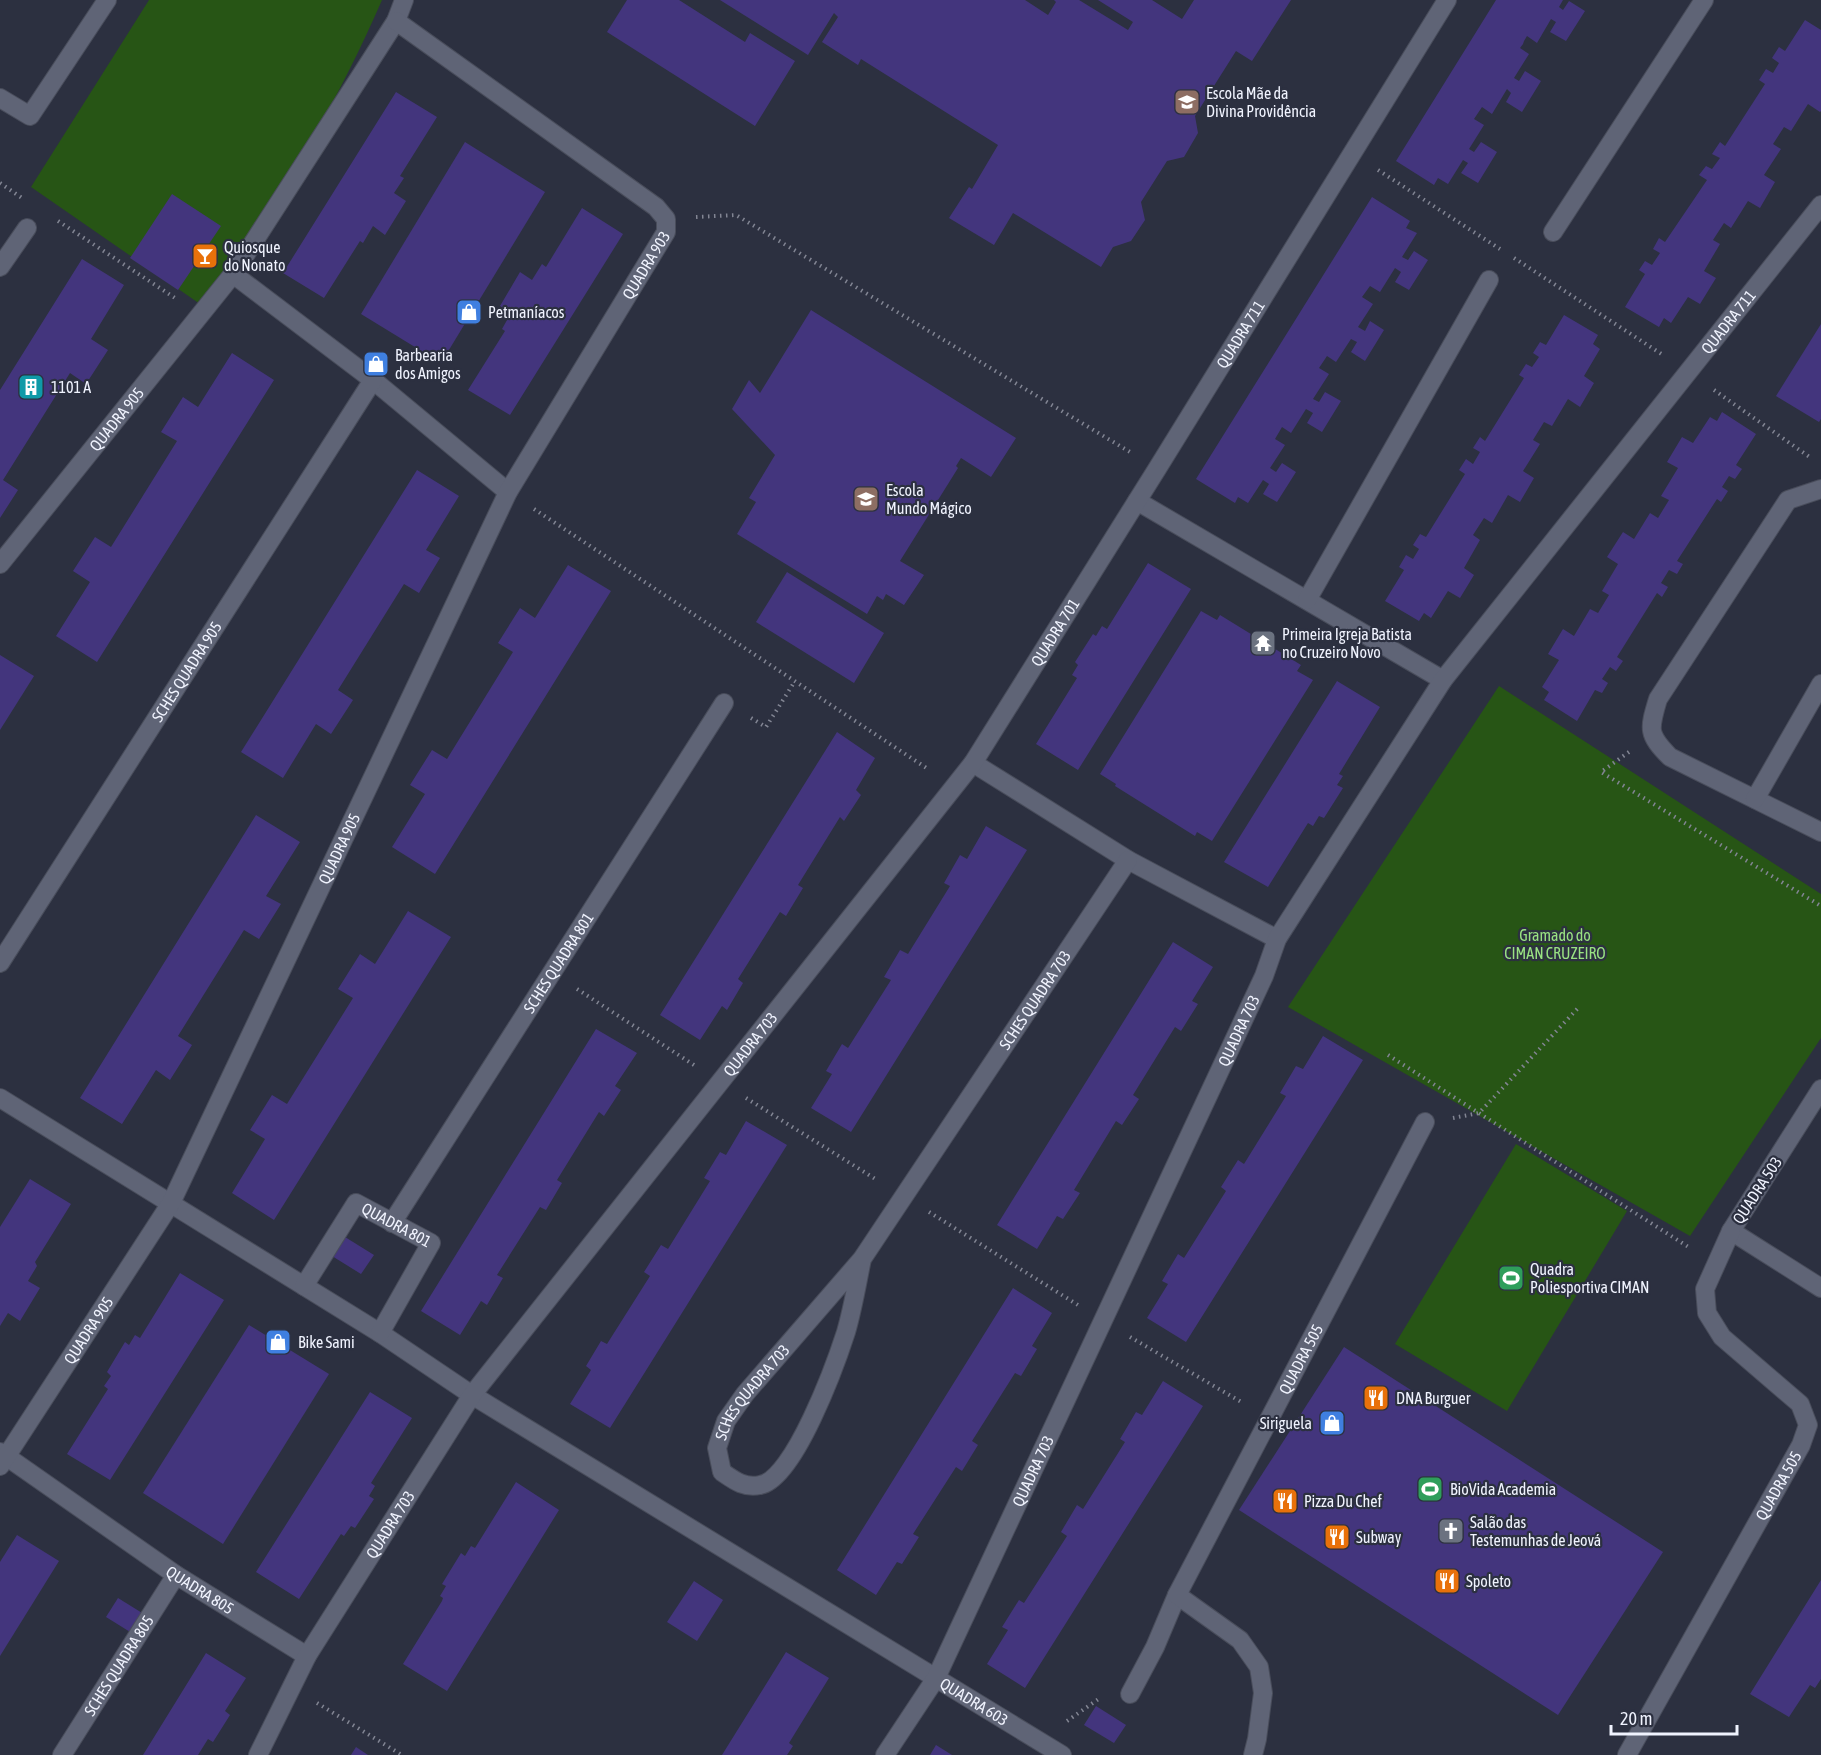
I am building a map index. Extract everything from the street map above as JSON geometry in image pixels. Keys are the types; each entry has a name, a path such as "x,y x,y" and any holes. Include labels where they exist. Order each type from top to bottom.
{"street":[{"path":"0,98 30,116 107,0"},
{"path":"404,0 396,21 233,274 374,380 508,492"},
{"name":"QUADRA 711","path":"1137,501 1447,0"},
{"path":"1553,232 1704,0"},
{"name":"QUADRA 903","path":"396,21 656,207 666,219 666,231 660,244 508,492"},
{"name":"QUADRA 711","path":"1443,680 1821,205"},
{"path":"0,267 27,228"},
{"name":"QUADRA 905","path":"0,564 233,274"},
{"path":"1307,600 1489,280"},
{"name":"SCHES QUADRA 905","path":"0,963 374,380"},
{"path":"1821,489 1788,500 1658,699 1651,723 1654,742 1670,757 1821,832"},
{"name":"QUADRA 905","path":"2,1458 171,1203 508,492"},
{"path":"973,762 1128,860 1277,939 1443,680 1137,501"},
{"name":"QUADRA 701","path":"973,762 1137,501"},
{"path":"1755,799 1821,684"},
{"name":"SCHES QUADRA 801","path":"392,1222 724,703"},
{"name":"QUADRA 703","path":"307,1656 472,1395 973,762"},
{"name":"SCHES QUADRA 703","path":"862,1260 846,1330 830,1378 798,1446 778,1475 762,1485 740,1485 722,1472 717,1448 726,1420 745,1394 862,1260 1128,860"},
{"name":"QUADRA 703","path":"936,1678 1264,976 1277,939"},
{"name":"QUADRA 503","path":"1821,1089 1731,1231 1821,1288"},
{"path":"0,1098 380,1333 472,1395 936,1678"},
{"name":"QUADRA 505","path":"1130,1694 1155,1647 1178,1595 1425,1122"},
{"name":"QUADRA 801","path":"304,1286 356,1203 431,1243 380,1333"},
{"name":"QUADRA 505","path":"1627,1755 1801,1445 1808,1425 1800,1404 1722,1337 1707,1313 1705,1289 1731,1231"},
{"name":"QUADRA 805","path":"2,1458 176,1575 307,1656"},
{"name":"SCHES QUADRA 805","path":"62,1755 176,1575"},
{"path":"1178,1595 1240,1640 1259,1667 1263,1693 1257,1739 1252,1755"},
{"path":"258,1755 307,1656"},
{"name":"QUADRA 603","path":"885,1755 936,1678 1062,1755"}],"path":[{"path":"1352,153 1500,250"},
{"path":"0,183 26,200"},
{"path":"666,219 736,215 1157,469"},
{"path":"53,218 201,314"},
{"path":"1510,256 1688,371 1812,459"},
{"path":"508,492 954,787"},
{"path":"724,703 766,727 795,681"},
{"path":"1654,742 1632,750 1601,772 1821,906"},
{"path":"1425,1122 1479,1113 1580,1006"},
{"path":"1388,1055 1715,1266"},
{"path":"291,1687 402,1755"},
{"path":"1040,1742 1098,1698 1130,1694"}],"green space":[{"path":"149,0 382,0 341,86 301,158 200,304 31,187"},
{"name":"Gramado do CIMAN CRUZEIRO","path":"1499,686 1821,894 1821,1038 1690,1236 1288,1007"},
{"name":"Quadra Poliesportiva CIMAN","path":"1516,1144 1627,1211 1507,1411 1395,1344"}],"building":[{"path":"627,0 679,0 745,42 750,33 795,61 755,126 607,32"},
{"path":"720,0 1025,0 1048,15 1056,2 1054,0 1079,0 1128,30 1133,22 1098,0 1152,0 1182,19 1194,0 1291,0 1252,61 1236,51 1195,116 1198,133 1184,157 1167,161 1141,202 1145,220 1131,241 1113,247 1101,267 1013,213 994,245 949,218 969,187 972,189 998,145 861,59 858,65 822,42 838,17 834,13 808,55"},
{"path":"1496,0 1563,0 1559,7 1563,10 1569,1 1585,11 1566,41 1550,32 1556,22 1551,19 1537,43 1527,36 1520,48 1529,54 1514,78 1519,81 1525,71 1541,81 1522,112 1506,102 1511,93 1507,89 1492,114 1482,107 1474,119 1484,125 1469,149 1474,152 1481,142 1497,152 1478,183 1461,173 1468,163 1463,160 1448,184 1438,178 1434,185 1396,161"},
{"path":"1805,20 1821,30 1821,111 1808,104 1791,131 1784,127 1773,144 1781,149 1764,175 1775,182 1760,208 1748,201 1731,228 1724,223 1713,240 1720,244 1704,271 1716,278 1700,304 1688,297 1671,323 1664,318 1659,327 1625,307 1645,274 1639,270 1645,261 1652,265 1660,253 1653,249 1659,238 1665,242 1707,180 1699,175 1706,166 1712,169 1720,158 1712,154 1720,142 1725,146 1765,84 1759,80 1766,69 1773,73 1779,63 1772,58 1779,47 1785,51"},
{"path":"396,92 437,117 400,176 404,178 394,193 406,201 385,235 373,226 363,243 360,241 324,298 283,273"},
{"path":"465,142 545,192 441,363 361,314"},
{"path":"172,194 221,226 178,290 130,258"},
{"path":"1372,197 1410,221 1406,228 1417,233 1402,257 1408,260 1414,251 1428,260 1409,290 1395,282 1401,272 1395,268 1380,292 1370,286 1362,297 1373,304 1358,327 1365,331 1370,321 1384,330 1365,361 1351,352 1357,342 1351,339 1336,362 1327,356 1319,368 1329,374 1313,399 1319,402 1325,392 1341,401 1322,432 1307,423 1313,413 1306,409 1291,433 1282,427 1275,439 1285,445 1270,468 1276,472 1282,463 1296,472 1277,502 1263,494 1269,484 1263,480 1248,503 1238,497 1235,503 1196,479"},
{"path":"582,208 623,234 510,415 468,390 505,331 502,329 511,313 500,306 520,272 532,280 542,264 546,267"},
{"name":"1101 A","path":"82,259 124,285 91,339 108,350 86,384 70,373 3,480 18,490 0,518 0,390"},
{"path":"811,310 1016,438 991,477 961,458 956,466 958,468 900,561 924,575 904,605 886,594 883,600 877,596 867,614 737,534 756,502 749,498 775,455 732,409 749,380 760,393"},
{"path":"1564,315 1598,335 1593,344 1600,349 1584,376 1594,383 1580,407 1568,399 1552,426 1544,422 1533,440 1540,444 1523,471 1534,478 1520,502 1508,495 1492,523 1484,518 1473,535 1480,540 1464,568 1474,575 1460,598 1448,591 1431,618 1424,613 1419,621 1385,601 1404,570 1399,567 1406,555 1413,559 1419,549 1413,545 1420,534 1426,537 1465,474 1459,470 1466,459 1473,464 1480,452 1473,448 1480,437 1485,441 1524,378 1519,375 1526,364 1532,367 1539,357 1533,353 1540,342 1546,345"},
{"path":"1821,324 1821,419 1819,422 1776,396"},
{"path":"232,353 274,380 97,662 56,636 90,582 73,571 95,537 111,547 177,441 161,432 183,397 198,407"},
{"path":"1722,412 1756,434 1736,465 1742,469 1735,479 1729,476 1722,487 1728,491 1721,502 1717,499 1677,561 1683,564 1677,574 1669,570 1661,583 1668,587 1662,597 1657,593 1617,657 1623,661 1616,671 1610,667 1602,679 1608,683 1602,693 1595,690 1577,721 1544,700 1549,692 1542,687 1559,660 1548,654 1563,629 1574,636 1590,609 1598,613 1609,595 1602,591 1618,564 1607,557 1623,532 1634,539 1650,513 1658,518 1669,500 1661,496 1678,468 1667,462 1682,437 1693,443 1710,417 1717,421"},
{"path":"417,470 459,496 426,550 440,558 419,593 404,584 338,690 353,700 331,734 316,724 283,778 241,752"},
{"path":"1148,563 1191,589 1078,770 1036,744 1077,678 1072,675 1078,665 1075,662 1093,634 1096,636 1102,626 1107,629"},
{"path":"568,565 611,591 435,874 392,847 425,794 410,785 432,750 447,759 513,652 498,643 520,608 535,618"},
{"path":"787,572 884,633 854,683 756,622"},
{"path":"1201,611 1217,620 1220,615 1301,665 1297,671 1313,680 1212,841 1197,832 1195,836 1115,786 1116,784 1100,774"},
{"path":"0,655 34,676 0,730"},
{"path":"1337,681 1380,707 1339,774 1343,776 1337,785 1343,788 1324,818 1319,816 1313,826 1308,823 1268,887 1224,862"},
{"path":"837,732 875,758 856,790 861,795 844,821 840,817 798,885 803,888 786,916 780,912 738,979 743,983 727,1010 722,1006 700,1040 660,1015"},
{"path":"256,815 300,842 266,896 281,904 259,939 244,930 178,1036 192,1045 170,1080 156,1070 122,1124 80,1098"},
{"path":"986,826 1027,850 851,1132 811,1108 832,1074 826,1071 842,1044 848,1048 891,980 884,977 900,950 908,954 950,886 944,883 960,855 967,859"},
{"path":"408,911 451,937 274,1220 232,1193 265,1139 250,1130 272,1095 287,1104 353,998 338,989 360,954 375,964"},
{"path":"1173,942 1213,967 1192,1001 1198,1004 1181,1031 1175,1027 1133,1095 1139,1099 1122,1125 1116,1121 1074,1190 1080,1193 1063,1219 1057,1216 1037,1249 997,1225"},
{"path":"596,1029 637,1053 615,1086 621,1090 604,1116 599,1112 557,1180 562,1183 546,1210 540,1207 497,1275 503,1278 487,1305 481,1301 460,1335 421,1311"},
{"path":"1323,1036 1363,1060 1186,1342 1147,1318 1168,1284 1162,1281 1178,1254 1184,1258 1226,1191 1221,1187 1238,1160 1244,1164 1286,1096 1280,1093 1296,1066 1303,1069"},
{"path":"746,1121 787,1145 610,1428 570,1404 591,1370 586,1366 601,1341 607,1344 650,1276 644,1272 661,1245 668,1249 710,1181 704,1178 720,1152 726,1155"},
{"path":"30,1179 71,1204 35,1262 37,1266 28,1281 40,1288 20,1321 8,1313 0,1326 0,1227"},
{"path":"345,1237 374,1255 361,1274 332,1256"},
{"path":"180,1273 224,1300 110,1480 67,1454 108,1389 104,1386 111,1376 107,1372 125,1342 129,1345 135,1335 140,1338"},
{"path":"1013,1288 1052,1313 1032,1346 1037,1349 1021,1376 1015,1373 972,1441 978,1445 962,1471 956,1467 913,1534 919,1537 902,1564 897,1562 876,1595 837,1570"},
{"path":"249,1325 329,1374 223,1544 143,1493"},
{"name":"Salão das Testemunhas de Jeová","path":"1344,1347 1663,1552 1558,1715 1239,1510"},
{"path":"1163,1381 1203,1406 1025,1688 987,1664 1008,1630 1002,1627 1019,1600 1024,1603 1067,1536 1061,1532 1077,1505 1083,1509 1125,1442 1120,1439 1136,1412 1142,1415"},
{"path":"370,1392 412,1418 371,1483 375,1486 369,1496 374,1499 355,1528 351,1526 344,1536 341,1534 299,1599 256,1572"},
{"path":"516,1482 559,1510 447,1691 403,1664 442,1601 443,1598 440,1596 446,1586 442,1584 461,1553 465,1556 471,1546 475,1548"},
{"path":"17,1535 59,1561 0,1656 0,1562"},
{"path":"1821,1580 1821,1679 1815,1688 1810,1685 1789,1717 1750,1694"},
{"path":"694,1581 723,1600 697,1641 667,1622"},
{"path":"118,1598 147,1616 135,1635 106,1617"},
{"path":"786,1652 829,1678 789,1743 793,1746 787,1755 722,1755"},
{"path":"206,1653 246,1678 225,1711 230,1715 213,1742 208,1739 198,1755 143,1755"},
{"path":"1096,1706 1126,1725 1114,1743 1084,1725"},
{"path":"936,1745 952,1755 930,1755"},
{"path":"356,1747 368,1755 351,1755"}],"place":[{"name":"Escola Mãe da Divina Providência","path":"1187,102"},
{"name":"Quiosque do Nonato","path":"205,256"},
{"name":"Petmaníacos","path":"469,312"},
{"name":"Barbearia dos Amigos","path":"376,364"},
{"name":"1101 A","path":"31,387"},
{"name":"Escola Mundo Mágico","path":"866,499"},
{"name":"Primeira Igreja Batista no Cruzeiro Novo","path":"1263,643"},
{"name":"Quadra Poliesportiva CIMAN","path":"1511,1278"},
{"name":"Bike Sami","path":"278,1342"},
{"name":"DNA Burguer","path":"1376,1398"},
{"name":"Siriguela","path":"1332,1423"},
{"name":"BioVida Academia","path":"1430,1489"},
{"name":"Pizza Du Chef","path":"1285,1501"},
{"name":"Salão das Testemunhas de Jeová","path":"1451,1531"},
{"name":"Subway","path":"1337,1537"},
{"name":"Spoleto","path":"1447,1581"}]}
